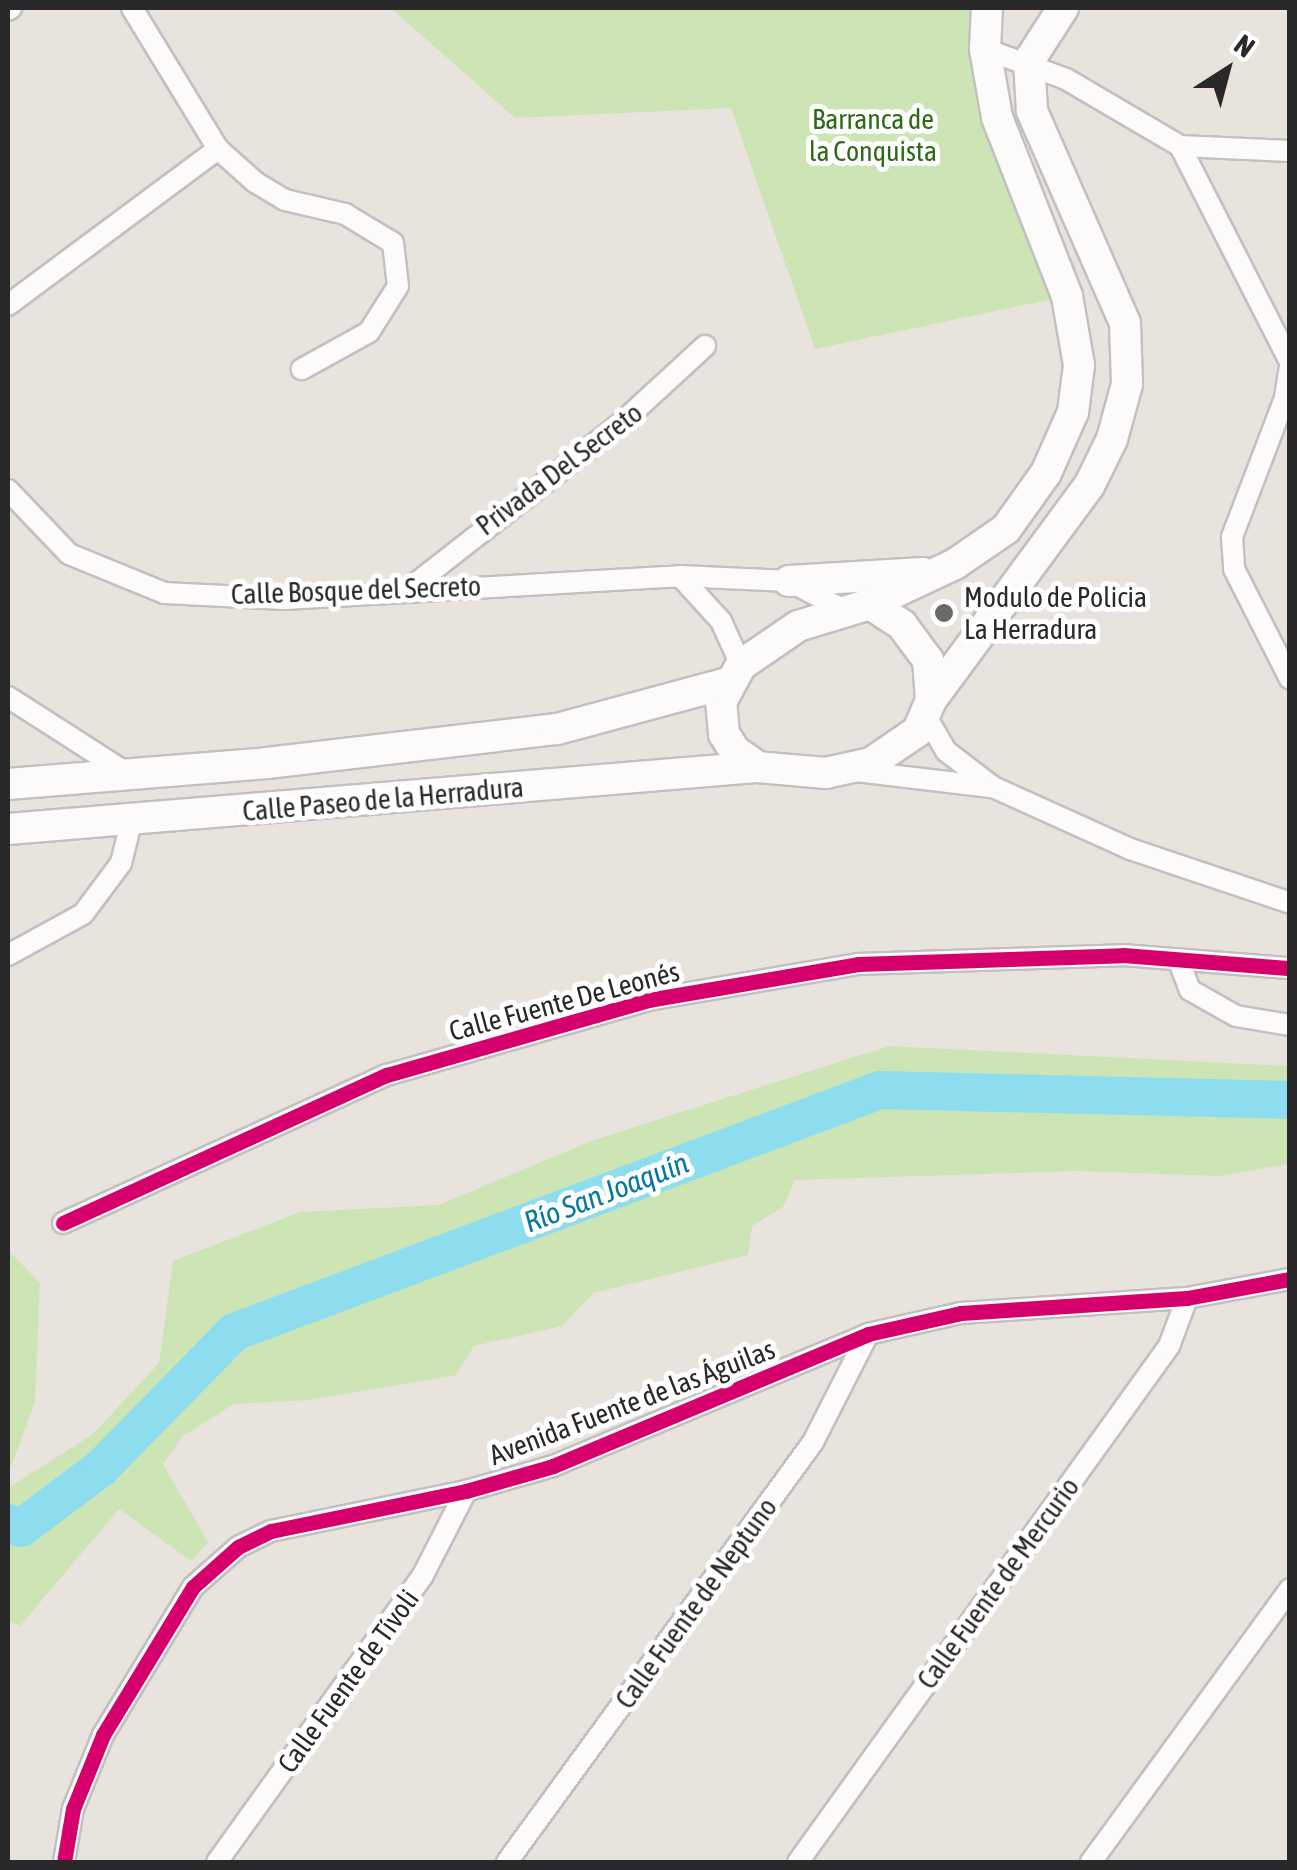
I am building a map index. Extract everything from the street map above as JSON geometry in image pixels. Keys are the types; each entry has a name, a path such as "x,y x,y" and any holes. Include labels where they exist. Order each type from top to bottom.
{"main road":[{"path":"987,8 984,49 997,117 1067,296 1079,365 1074,412 1046,473 1006,529 936,573 857,608 798,626 734,674 724,734 758,767 845,770 902,746 1089,486 1112,439 1128,384 1125,324 1032,111 1029,61 1063,8"},
{"path":"972,552 1010,592"},
{"path":"789,581 936,573"},
{"path":"857,608 916,641 928,660 929,709"},
{"name":"Calle Paseo de la Herradura","path":"8,784 267,763 558,729 734,674"},
{"path":"131,822 267,763"},
{"name":"Calle Paseo de la Herradura","path":"8,828 131,822 758,767"}],"street":[{"path":"132,8 218,149 285,200 345,214 393,243 398,286 369,332 302,369"},
{"path":"984,49 1029,61 1180,146 1290,151"},
{"path":"1180,146 1290,364 1285,398 1232,537 1234,569 1290,680"},
{"path":"8,305 218,149"},
{"name":"Privada Del Secreto","path":"410,588 620,425 705,346"},
{"name":"Calle Bosque del Secreto","path":"8,490 68,554 164,594 285,599 410,588 680,576 789,581 857,608"},
{"path":"680,576 720,621 734,674"},
{"path":"8,697 132,776"},
{"path":"929,709 946,751 993,788 1130,849 1290,903"},
{"path":"845,770 993,788"},
{"path":"8,955 83,914 122,863 131,822"},
{"path":"1178,960 1190,990 1236,1016 1290,1025"},
{"name":"Calle Fuente De Leonés","path":"63,1224 388,1075 648,1000 858,964 1178,960 1290,968"},
{"name":"Avenida Fuente de las Águilas","path":"64,1862 73,1808 103,1735 193,1587 238,1547 271,1531 466,1492 552,1466 868,1334 961,1313 1187,1298 1290,1280"},
{"name":"Calle Fuente de Mercurio","path":"798,1862 1169,1346 1187,1298"},
{"name":"Calle Fuente de Neptuno","path":"507,1862 813,1442 868,1334"},
{"name":"Calle Fuente de Tívoli","path":"217,1862 422,1577 466,1492"},
{"path":"1090,1862 1290,1589"}],"green space":[{"name":"Barranca de la Conquista","path":"391,8 982,8 1067,296 815,349 731,108 515,118"},
{"path":"889,1046 1289,1066 1289,1164 1218,1176 1077,1171 795,1180 783,1207 752,1226 748,1255 593,1293 562,1326 474,1346 456,1375 308,1400 234,1404 183,1436 163,1464 208,1542 191,1561 119,1509 20,1626 8,1620 8,1488 93,1434 159,1363 173,1261 300,1212 439,1205 591,1141"},
{"path":"8,1250 40,1283 35,1402 8,1475"}],"waterway":[{"name":"Río San Joaquín","path":"8,1523 21,1528 101,1468 234,1332 880,1090 1290,1100"}],"cycle path":[{"path":"63,1223 387,1075 648,1000 858,964 1123,955 1290,968"},
{"path":"64,1862 73,1809 103,1735 193,1587 238,1547 271,1531 466,1491 553,1466 868,1334 961,1313 1187,1298 1290,1279"}],"place":[{"name":"Modulo de Policia La Herradura","path":"944,613"}]}
